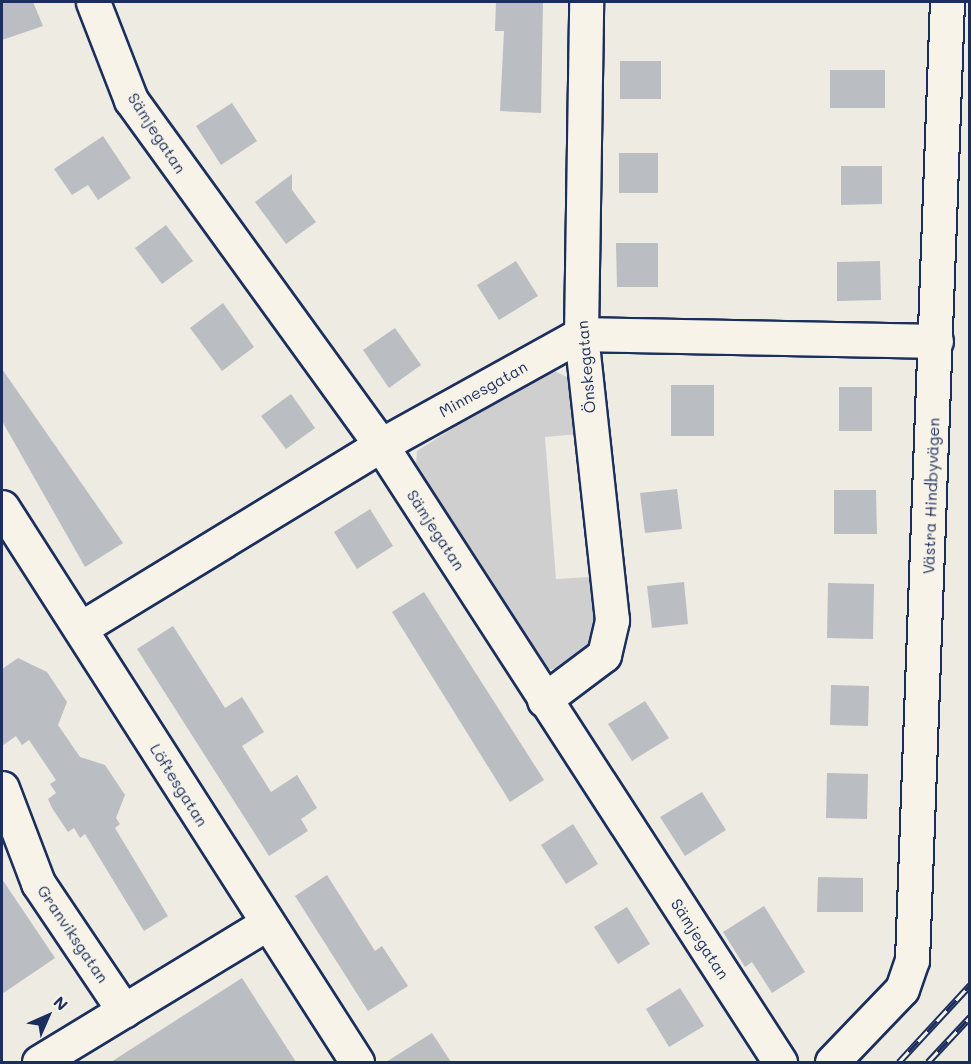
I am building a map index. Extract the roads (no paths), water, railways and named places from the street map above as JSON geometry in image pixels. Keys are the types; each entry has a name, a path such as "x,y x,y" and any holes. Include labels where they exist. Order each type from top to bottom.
{"street":[{"name":"Sämjegatan","path":"93,2 131,100 381,445 780,1062"},
{"name":"Önskegatan","path":"544,700 604,655 610,643 610,587 581,334 586,2"},
{"name":"Västra Hindbyvägen","path":"832,1062 902,989 912,960 947,2"},
{"name":"Minnesgatan","path":"81,628 381,445 581,334"},
{"path":"581,334 936,341"},
{"name":"Löftesgatan","path":"2,507 81,628 266,924 357,1062"},
{"name":"Granviksgatan","path":"2,788 38,883 124,1011"},
{"path":"39,1062 266,924"}],"railway":[{"path":"899,1062 970,985"},
{"path":"928,1062 970,1017"}]}
